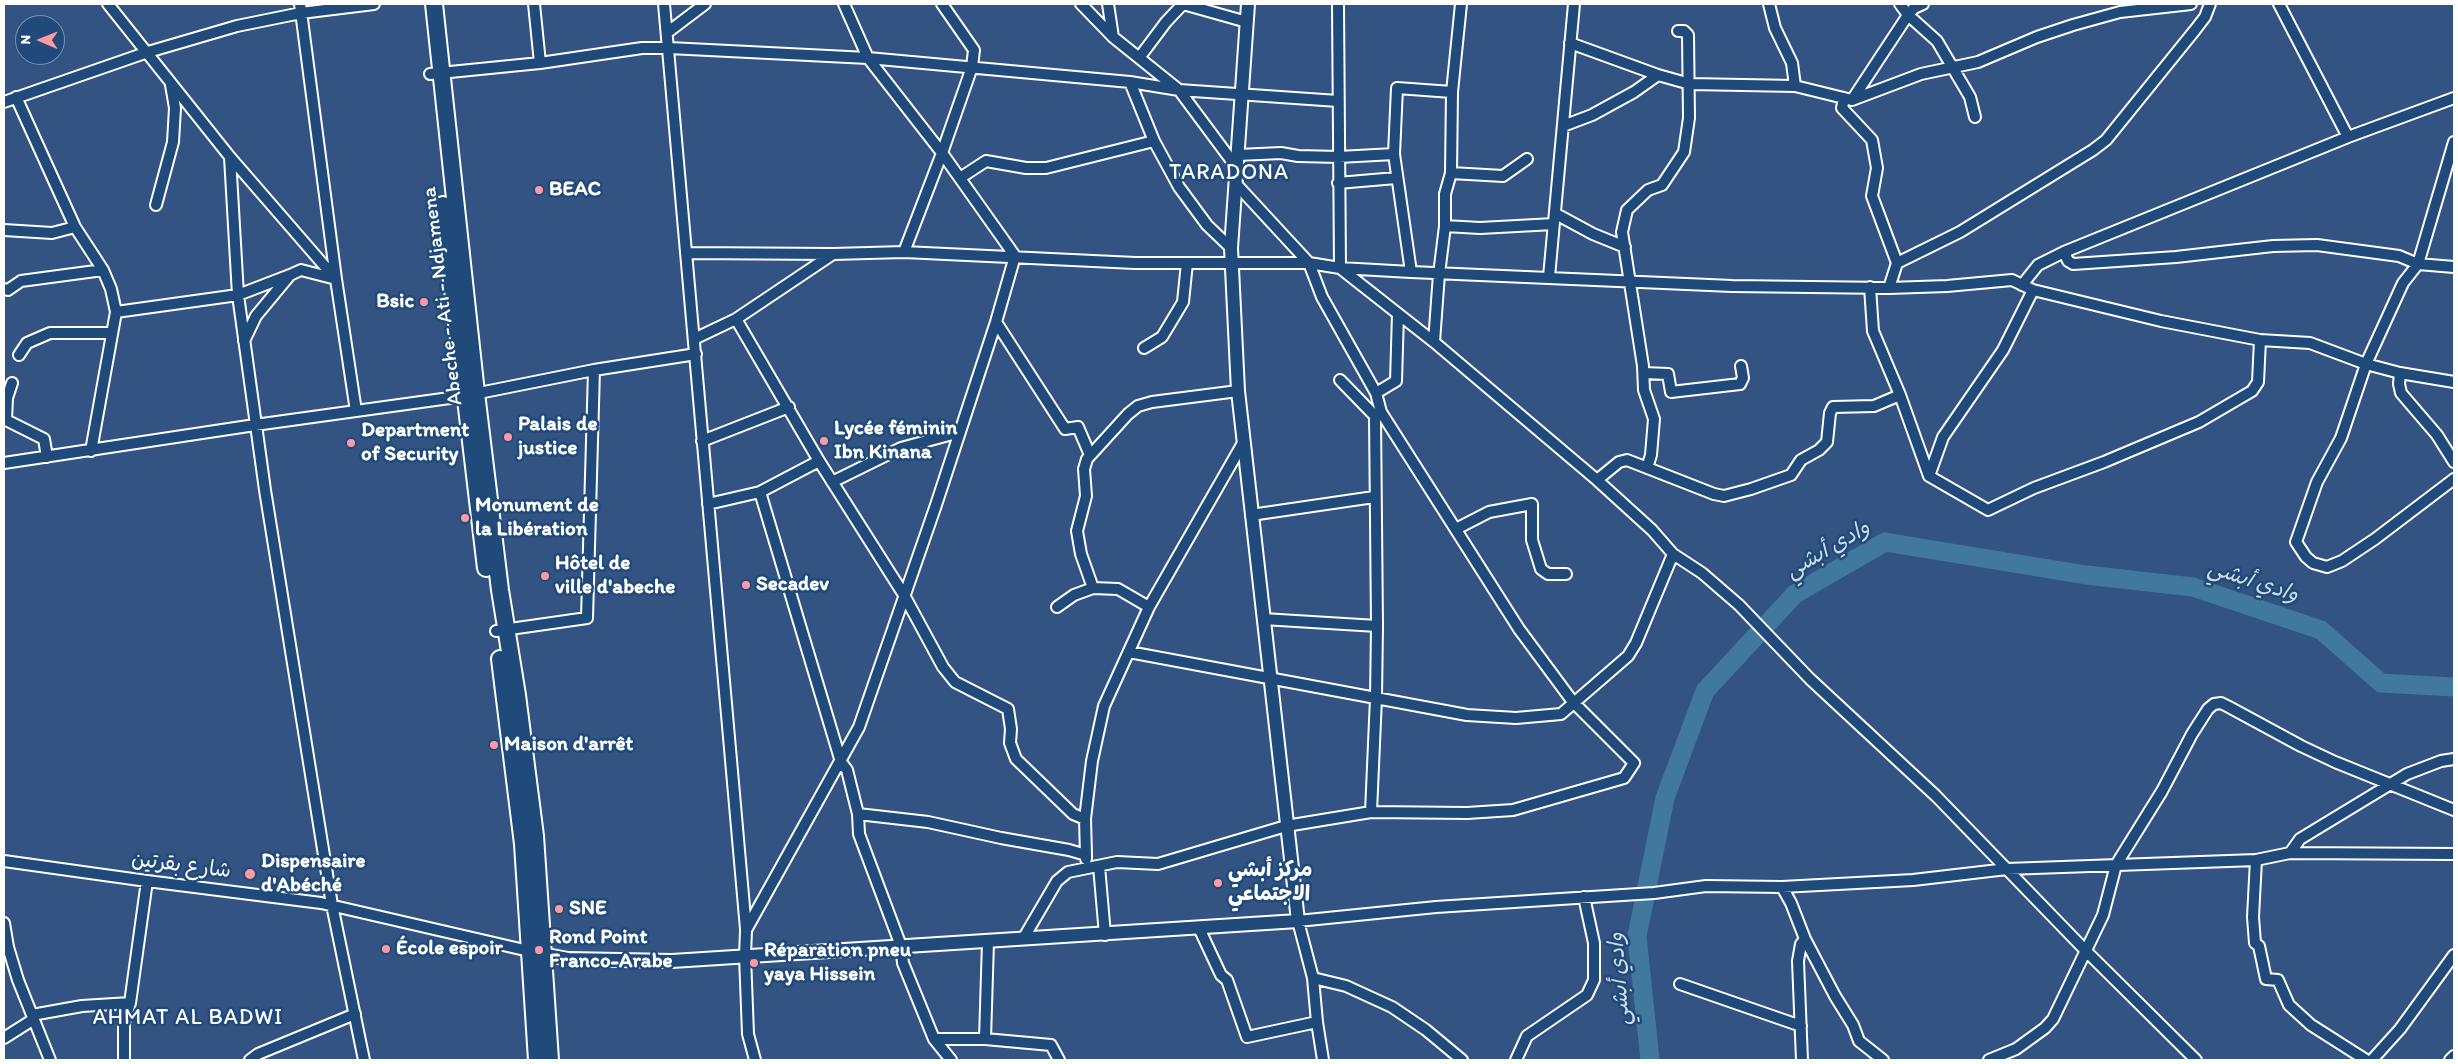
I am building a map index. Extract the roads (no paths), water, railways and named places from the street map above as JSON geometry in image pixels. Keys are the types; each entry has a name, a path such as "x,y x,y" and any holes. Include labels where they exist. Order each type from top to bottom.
{"highway":[{"name":"Abeche - Ati - Ndjamena","path":"423,4 435,74 470,395 495,590 519,751 524,844 550,1060"},
{"name":"Abeche - Ati - Ndjamena","path":"434,4 435,74"},
{"name":"Abeche - Ati - Ndjamena","path":"536,953 537,1060"}],"street":[{"path":"108,4 230,157 336,279"},
{"path":"4,102 148,52 301,8 374,4"},
{"path":"534,4 540,62"},
{"path":"664,4 668,32 702,441 746,930 748,1034 755,1060"},
{"path":"668,32 705,4"},
{"path":"844,4 868,58 960,178 1015,256"},
{"path":"904,252 942,154 972,67 974,50 942,4"},
{"path":"1081,4 1113,37 1180,90 1237,162"},
{"path":"1108,4 1113,37"},
{"path":"1139,58 1166,22 1183,4 1247,22"},
{"path":"1248,4 1232,248 1238,391 1298,921 1313,978 1316,1022 1323,1060"},
{"path":"1338,4 1340,268"},
{"path":"1434,342 1445,226 1445,194 1451,173 1452,92 1461,4"},
{"path":"1549,277 1574,4"},
{"path":"1769,4 1775,28 1792,63 1795,86"},
{"path":"1900,4 1908,15 1937,40 1970,97 1975,117"},
{"path":"1889,288 1897,263 1872,196 1877,168 1872,140 1842,108 1908,15 1914,8 1923,4"},
{"path":"1570,43 1658,75 1690,84 1795,86 1848,99 1921,74 1978,62 2037,37 2120,12 2190,4"},
{"path":"1897,263 1960,232 2093,150 2106,140 2196,30 2205,17 2210,4"},
{"path":"2279,4 2348,137"},
{"path":"301,8 336,279 356,411"},
{"path":"1647,468 1651,456 1654,419 1644,390 1644,373 1632,282 1622,232 1627,210 1648,190 1662,185 1684,152 1689,118 1690,84 1687,77 1688,35 1684,31 1678,30"},
{"path":"435,74 642,48 669,48 868,58 1130,82 1180,90 1241,96 1338,101"},
{"path":"1563,126 1592,115 1628,96 1645,86 1658,75"},
{"path":"156,205 173,142 175,108 170,81"},
{"path":"1130,82 1154,141 1179,187 1208,225 1232,248"},
{"path":"1410,272 1394,154 1397,88 1452,92"},
{"path":"16,97 75,227 103,270 111,289 116,312 91,451"},
{"path":"2022,284 2038,265 2064,252 2348,137 2454,98"},
{"path":"960,178 986,161 1026,168 1046,168 1154,141"},
{"path":"2454,142 2418,264 2404,283 2366,364 2341,438 2317,482 2296,542 2306,557 2313,563 2327,567 2342,561 2375,539 2454,479"},
{"path":"1237,162 1282,153 1298,156 1339,157 1394,154"},
{"path":"230,157 238,295 255,425 332,905 364,1060"},
{"path":"1451,173 1503,176 1527,159"},
{"path":"1338,183 1396,178"},
{"path":"1236,184 1309,263 1322,297 1376,393 1378,414 1374,497 1377,626 1371,812"},
{"path":"1445,226 1480,228 1555,219 1625,247"},
{"path":"4,230 52,233 75,227"},
{"path":"2064,252 2068,261 2073,264 2176,257 2273,246 2317,245 2398,256 2418,264 2454,267"},
{"path":"686,253 833,254 904,252 1135,263 1309,263 1340,268 1439,274 1549,277 1632,282 1889,288 1947,286 2012,280 2033,290 2161,321 2260,340 2310,344 2366,364 2400,373 2454,382"},
{"path":"694,339 736,319 833,254"},
{"path":"746,930 842,762 859,727 960,432 996,322 1015,256"},
{"path":"1144,348 1162,337 1171,326 1183,302 1187,262"},
{"path":"1340,268 1434,342 1597,480 1652,530 1673,554 1702,573 1739,605 1810,678 1936,796 2086,951 2196,1060"},
{"path":"4,289 8,290 21,281 103,270"},
{"path":"116,312 238,295 301,270 336,279"},
{"path":"244,341 256,316 290,275"},
{"path":"1870,287 1873,331 1900,395 1929,476 1988,510 1994,509 2034,488 2104,462 2199,422 2252,392 2258,382 2260,340"},
{"path":"1929,476 1943,437 2003,350 2033,290"},
{"path":"1376,393 1396,381 1398,314"},
{"path":"736,319 790,407 819,462 904,595 942,667 955,682 1008,709 1011,729 1010,743 1016,759 1073,814 1086,819"},
{"path":"996,322 1066,429 1078,427 1090,455"},
{"path":"19,354 26,343 50,333 111,333"},
{"path":"4,463 470,395 594,370 696,354"},
{"path":"1644,373 1668,374 1671,392 1740,384 1743,378 1741,366"},
{"path":"501,630 588,618 594,370"},
{"path":"2400,373 2399,384 2401,393 2438,435 2454,462"},
{"path":"1024,939 1057,881 1068,872 1117,862 1158,864 1286,826 1371,812 1467,813 1507,811 1624,778 1634,763 1572,702 1519,629 1456,529 1378,414 1340,380"},
{"path":"12,383 7,398 5,420 44,440 47,457"},
{"path":"1093,588 1081,554 1077,531 1086,496 1084,469 1087,458 1128,414 1138,406 1152,402 1238,391"},
{"path":"1597,480 1622,460 1724,496 1791,475 1801,460 1819,450 1828,442 1830,413 1833,407 1874,406 1900,395"},
{"path":"702,441 790,407"},
{"path":"832,482 901,448 960,432"},
{"path":"1086,868 1086,819 1096,736 1104,706 1148,607 1243,443"},
{"path":"708,504 760,492 819,462"},
{"path":"760,492 842,762 847,770 858,814 859,834 901,946 903,963 934,1039 951,1060"},
{"path":"1251,515 1374,497"},
{"path":"1456,529 1489,512 1532,504 1532,540 1541,569 1548,574 1566,574"},
{"path":"1129,652 1271,680 1467,715 1516,718 1561,714 1572,702 1628,656 1636,643 1673,554"},
{"path":"1057,607 1074,595 1093,588 1118,589 1148,607"},
{"path":"1263,619 1377,626"},
{"path":"1990,1060 2016,1048 2045,1028 2061,1004 2102,915 2116,865 2162,791 2192,734 2214,704 2221,703 2300,746 2389,785 2454,810"},
{"path":"2290,853 2300,839 2389,785 2422,767 2454,759"},
{"path":"858,814 928,822 1086,855"},
{"path":"536,953 568,959 672,961 1105,935 1298,921 1436,907 1654,893 1706,886 1782,887 1913,880 2007,869 2256,860 2290,853 2454,854"},
{"path":"2256,860 2255,943 2259,946 2266,979 2278,980 2289,1005 2311,1025 2366,1060"},
{"name":"شارع بقرتين","path":"4,861 332,905 536,953"},
{"path":"1099,866 1105,935"},
{"path":"124,1060 124,1022 130,1003 147,881"},
{"path":"1782,887 1791,903 1805,938 1835,996 1853,1025 1859,1041 1883,1060"},
{"path":"1516,1060 1527,1036 1587,995 1594,980 1594,943 1584,897"},
{"path":"4,923 8,947 18,980 50,1060"},
{"path":"1199,928 1221,975 1227,980 1247,1037 1316,1022"},
{"path":"1802,1060 1798,962 1801,944 1805,938"},
{"path":"985,1039 988,942"},
{"path":"2372,1060 2400,1029 2454,955"},
{"path":"1313,978 1346,986 1392,1007 1426,1030 1462,1060"},
{"path":"1680,984 1801,1026"},
{"path":"4,1038 33,1017 82,1006 130,1003"},
{"path":"250,1060 258,1054 355,1014"},
{"path":"934,1039 985,1039 1051,1045 1059,1060"},
{"path":"2450,1060 2454,1056"}],"waterway":[{"name":"وادي أبشي","path":"1650,1060 1637,936 1665,798 1705,691 1795,594 1885,542 2086,575 2193,587 2321,630 2381,683 2454,687"}],"place":[{"name":"BEAC","path":"539,190"},
{"name":"Bsic","path":"424,302"},
{"name":"Palais de justice","path":"508,437"},
{"name":"Lycée féminin Ibn Kinana","path":"824,441"},
{"name":"Department of Security","path":"351,443"},
{"name":"Monument de la Libération","path":"465,518"},
{"name":"Hôtel de ville d'abeche","path":"545,576"},
{"name":"Secadev","path":"746,585"},
{"name":"Maison d'arrêt","path":"494,745"},
{"name":"Dispensaire d'Abéché","path":"250,874"},
{"name":"مركز أبشي الاجتماعي","path":"1218,883"},
{"name":"SNE","path":"559,909"},
{"name":"École espoir","path":"386,949"},
{"name":"Rond Point Franco-Arabe","path":"539,950"},
{"name":"Réparation pneu yaya Hissein","path":"754,963"}],"district":[{"name":"TARADONA","path":"1229,173"},
{"name":"AHMAT AL BADWI","path":"188,1018"}]}
